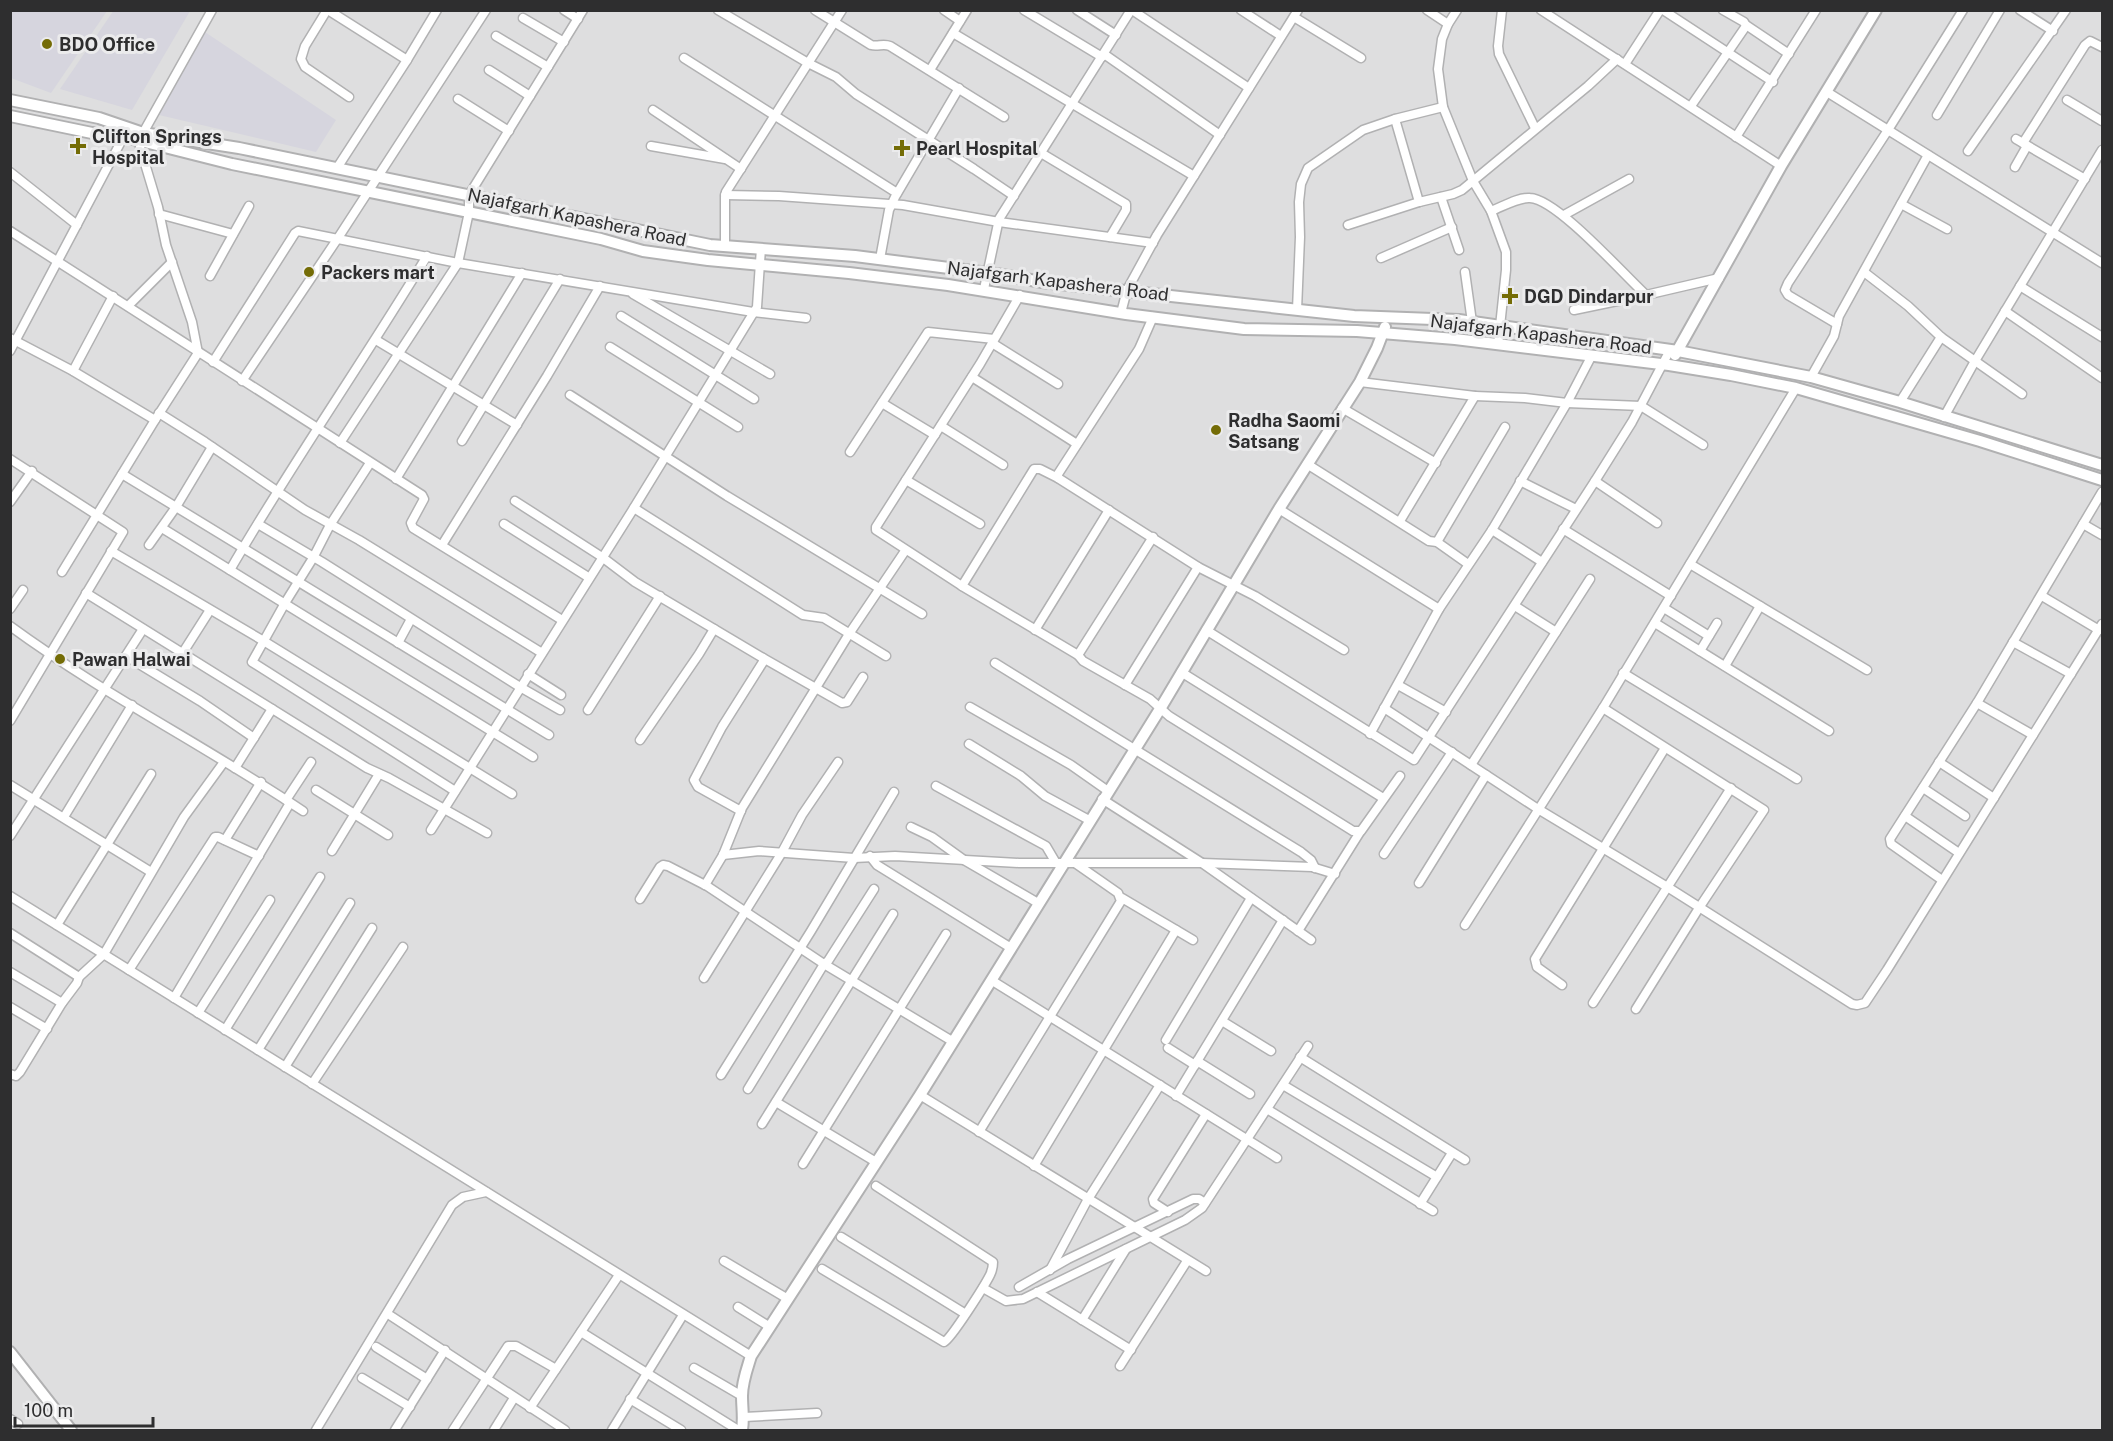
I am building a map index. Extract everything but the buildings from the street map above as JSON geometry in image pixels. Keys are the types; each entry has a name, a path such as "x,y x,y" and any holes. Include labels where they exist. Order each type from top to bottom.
{"main road":[{"path":"1666,365 1719,278 1781,166 1876,10"},
{"name":"Najafgarh Kapashera Road","path":"10,100 99,118 126,132 232,164 601,239 643,251 708,260 860,274 984,290 1121,313 1244,329 1383,333 1498,345 1666,365 1796,388 2103,480"},
{"name":"Najafgarh Kapashera Road","path":"10,116 92,133 126,132"},
{"name":"Najafgarh Kapashera Road","path":"142,137 239,148 710,245 880,259 1042,282 1297,310 1472,322 1674,351 1838,385 2103,465"},
{"path":"708,260 710,245"},
{"path":"740,1431 744,1418 742,1396 744,1379 751,1356 920,1095 1160,709 1279,509 1360,382 1388,318"},
{"path":"1832,399 1838,385"},
{"path":"2011,451 2017,439"},
{"path":"2049,463 2055,451"},
{"path":"12,1360 71,1431"}],"street":[{"path":"62,572 198,353 192,322 172,262 140,147 142,137 212,10"},
{"path":"348,97 305,68 301,59 305,46 328,10 407,60"},
{"path":"338,168 437,10"},
{"path":"242,381 486,10"},
{"path":"340,443 458,263 469,212 469,195 580,15 564,10"},
{"path":"718,10 808,63 836,76 856,94 1014,196"},
{"path":"815,10 871,45 890,46 1004,117"},
{"path":"726,246 725,195 842,10"},
{"path":"944,10 960,21"},
{"path":"930,70 967,10"},
{"path":"1024,10 1103,55 1220,135"},
{"path":"1077,10 1116,35"},
{"path":"984,290 999,222 1132,10 1249,88"},
{"path":"1241,10 1281,36"},
{"path":"1427,10 1448,24"},
{"path":"1457,10 1442,39 1438,69 1443,107 1473,181 1491,211 1506,252 1498,345"},
{"path":"1502,10 1499,54 1535,128"},
{"path":"1541,10 1781,166"},
{"path":"1347,225 1462,190 1535,128 1621,61 1661,10 1773,82"},
{"path":"1736,137 1773,82 1816,10"},
{"path":"1837,324 1788,295 1785,290 1963,10"},
{"path":"1938,115 2000,10"},
{"path":"2020,10 2053,31"},
{"path":"1968,151 2066,10"},
{"path":"1729,12 1789,54"},
{"path":"1121,313 1126,290 1153,243 1296,14 1361,58"},
{"path":"523,18 564,42"},
{"path":"1691,106 1746,25"},
{"path":"953,33 1194,176"},
{"path":"496,36 548,67"},
{"path":"2015,167 2022,143 2085,45 2090,41 2103,47"},
{"path":"684,58 897,194"},
{"path":"489,70 530,96"},
{"path":"880,259 891,204 959,88"},
{"path":"1827,92 2102,262"},
{"path":"458,99 508,131"},
{"path":"2067,100 2103,121"},
{"path":"1297,310 1299,202 1301,184 1308,168 1363,130 1443,107"},
{"path":"653,110 741,169"},
{"path":"1395,119 1419,202"},
{"path":"10,351 13,339 126,132"},
{"path":"2022,143 2085,179"},
{"path":"651,146 727,159"},
{"path":"1944,417 1974,361 2103,150"},
{"path":"1041,153 1126,204 1126,210 1110,237"},
{"path":"1811,378 1834,336 1839,316 1928,155"},
{"path":"10,172 77,225"},
{"path":"1564,214 1629,179"},
{"path":"725,195 779,196 891,204 999,222 1153,243"},
{"path":"1441,197 1459,250"},
{"path":"1491,211 1530,198 1542,201 1564,214 1646,296"},
{"path":"1901,204 1947,229"},
{"path":"210,276 249,206"},
{"path":"159,214 233,234"},
{"path":"1381,258 1452,227"},
{"path":"10,231 424,497 411,525 562,620"},
{"path":"213,362 298,231 458,263 753,312 806,318"},
{"path":"431,830 588,577 634,508 757,307 761,248"},
{"path":"230,570 427,256"},
{"path":"128,306 172,262"},
{"path":"1465,272 1472,322"},
{"path":"1864,272 1908,306 1941,337 2022,394"},
{"path":"396,479 522,273"},
{"path":"1574,310 1646,296 1719,278"},
{"path":"462,441 560,279"},
{"path":"442,545 600,286"},
{"path":"2020,286 2103,337"},
{"path":"626,291 770,374"},
{"path":"1020,295 972,377 876,527 876,531 1083,661 1150,699 1168,716 1353,831 1360,832"},
{"path":"73,371 113,296"},
{"path":"2005,311 2103,378"},
{"path":"621,316 754,399"},
{"path":"1058,478 1058,474 1139,349 1153,317"},
{"path":"850,452 928,332 993,341 1058,384"},
{"path":"1900,402 1941,337"},
{"path":"13,339 212,447 278,493 542,653"},
{"path":"376,340 517,424"},
{"path":"610,347 738,427"},
{"path":"1370,734 1439,609 1492,530 1567,403 1591,357"},
{"path":"1206,630 1414,760 1595,481 1666,365"},
{"path":"972,377 1077,444"},
{"path":"1360,382 1475,396 1641,406 1702,445"},
{"path":"1465,925 1603,708 1796,388"},
{"path":"570,395 727,496 922,614"},
{"path":"1400,521 1475,396"},
{"path":"882,403 935,435"},
{"path":"1342,408 1436,463"},
{"path":"941,426 1003,465"},
{"path":"1437,542 1505,427"},
{"path":"149,545 176,507 212,447"},
{"path":"10,459 32,471 123,532 10,721"},
{"path":"370,463 330,525 314,558 262,640 252,663 455,791"},
{"path":"1307,464 1429,540 1437,542 1468,564"},
{"path":"962,586 1034,469 1040,469 1058,478 1198,567 1255,596 1344,650"},
{"path":"10,502 32,471"},
{"path":"122,474 549,735"},
{"path":"906,480 980,524"},
{"path":"1520,481 1576,509"},
{"path":"1595,481 1657,523"},
{"path":"1942,880 1890,843 1890,839 1977,703 2103,492"},
{"path":"515,501 602,557 635,582 845,704 863,677"},
{"path":"634,508 803,615 822,617 886,656"},
{"path":"1279,509 1439,609"},
{"path":"1035,630 1109,510"},
{"path":"258,524 560,710"},
{"path":"504,524 588,577"},
{"path":"2083,524 2103,535"},
{"path":"162,528 533,757"},
{"path":"1492,530 1542,562"},
{"path":"1563,530 1671,596"},
{"path":"1078,656 1153,537"},
{"path":"111,551 262,640 512,794"},
{"path":"705,885 723,855 741,811 849,634 905,551"},
{"path":"1690,564 1867,670"},
{"path":"1125,684 1198,567"},
{"path":"1471,765 1590,579"},
{"path":"10,609 23,590"},
{"path":"86,593 379,774 487,833"},
{"path":"588,710 660,596"},
{"path":"1384,708 1431,736 1538,809 1669,888 1852,1004 1861,1005 1874,990 2101,627 2042,596"},
{"path":"1515,606 1557,632"},
{"path":"1725,666 1760,606"},
{"path":"1664,608 1709,636"},
{"path":"182,654 210,610"},
{"path":"398,643 411,619"},
{"path":"1655,623 1829,731"},
{"path":"1700,651 1717,623"},
{"path":"10,626 104,689 261,782 303,811"},
{"path":"10,836 143,629"},
{"path":"640,740 714,629"},
{"path":"2013,642 2071,674"},
{"path":"126,656 200,701 254,738"},
{"path":"741,811 698,787 694,780 722,727 763,662 763,658"},
{"path":"995,663 1301,852 1311,860 1315,868"},
{"path":"1181,672 1383,798"},
{"path":"1623,673 1797,779"},
{"path":"528,674 561,695"},
{"path":"1398,685 1446,712"},
{"path":"1977,703 2033,735"},
{"path":"64,817 132,705"},
{"path":"970,707 1071,765 1105,795 1311,940"},
{"path":"1603,708 1763,808 1764,811 1699,908 1636,1009"},
{"path":"235,768 272,709"},
{"path":"969,744 1021,776 1045,796 1089,820"},
{"path":"1562,985 1537,967 1535,959 1665,748"},
{"path":"1384,854 1452,752"},
{"path":"10,1074 16,1076 20,1072 79,977 104,954 184,817 224,762"},
{"path":"174,998 259,856 311,762"},
{"path":"704,978 782,854 802,815 838,762"},
{"path":"1939,762 1994,798"},
{"path":"57,925 151,774"},
{"path":"332,851 379,774"},
{"path":"1419,883 1486,775"},
{"path":"1298,931 1360,832 1400,776"},
{"path":"225,840 261,782"},
{"path":"10,784 151,872"},
{"path":"936,786 1046,846 1064,863 1118,893 1122,898 1193,940"},
{"path":"1593,1003 1669,888 1731,788"},
{"path":"1923,788 1965,816"},
{"path":"316,790 388,835"},
{"path":"721,1075 894,792"},
{"path":"1905,816 1959,854"},
{"path":"910,827 932,837 964,860 1038,903"},
{"path":"129,970 212,840 218,837 259,856"},
{"path":"723,855 759,851 854,858 870,856 1019,863 1202,863 1315,868 1335,874"},
{"path":"870,856 877,865 1011,948"},
{"path":"640,899 663,866 668,866 705,885 824,964 952,1041"},
{"path":"225,1030 320,877"},
{"path":"748,1089 824,964 874,889"},
{"path":"10,896 751,1356"},
{"path":"979,1132 1122,898"},
{"path":"1250,1094 1167,1044 1251,898"},
{"path":"198,1013 270,900"},
{"path":"258,1050 350,903"},
{"path":"762,1124 893,914"},
{"path":"1176,1095 1283,920"},
{"path":"285,1067 372,928"},
{"path":"1034,1166 1176,930"},
{"path":"10,933 79,977"},
{"path":"803,1164 946,934"},
{"path":"312,1084 403,946"},
{"path":"10,972 62,1003"},
{"path":"991,980 1276,1158"},
{"path":"10,1007 46,1029"},
{"path":"1222,1021 1271,1051"},
{"path":"983,1288 1006,1301 1023,1299 1196,1213 1248,1140 1308,1046"},
{"path":"1300,1058 1464,1160"},
{"path":"1050,1269 1088,1199 1160,1085"},
{"path":"1283,1085 1437,1177"},
{"path":"920,1095 1206,1271"},
{"path":"776,1102 876,1162"},
{"path":"1267,1109 1432,1211"},
{"path":"1168,1212 1154,1203 1153,1199 1206,1114"},
{"path":"1420,1204 1452,1153"},
{"path":"822,1269 944,1342 949,1339 964,1313 983,1288 993,1265 989,1258 876,1186"},
{"path":"316,1431 452,1205 463,1197 486,1192"},
{"path":"1019,1287 1133,1227 1197,1198 1205,1203"},
{"path":"841,1237 964,1313"},
{"path":"1082,1320 1127,1248"},
{"path":"724,1261 788,1299"},
{"path":"1120,1366 1187,1261"},
{"path":"530,1408 619,1275"},
{"path":"1037,1292 1131,1350"},
{"path":"738,1307 770,1327"},
{"path":"612,1431 683,1315"},
{"path":"391,1316 565,1431"},
{"path":"581,1332 740,1431"},
{"path":"453,1431 510,1345 516,1346 556,1369"},
{"path":"376,1347 427,1379"},
{"path":"395,1431 445,1350"},
{"path":"694,1368 742,1396"},
{"path":"362,1378 410,1407"},
{"path":"494,1431 514,1398"},
{"path":"630,1399 681,1431"},
{"path":"744,1418 817,1413"}],"shaded area":[{"path":"114,10 190,11 132,110 60,89"},
{"name":"BDO Office","path":"10,11 107,11 51,93 11,78"},
{"path":"199,28 336,120 316,152 155,114"}],"place":[{"name":"BDO Office","path":"47,44"},
{"name":"Clifton Springs Hospital","path":"78,146"},
{"name":"Pearl Hospital","path":"902,148"},
{"name":"Packers mart","path":"309,272"},
{"name":"DGD Dindarpur","path":"1510,296"},
{"name":"Radha Saomi Satsang","path":"1216,430"},
{"name":"Pawan Halwai","path":"60,659"}]}
